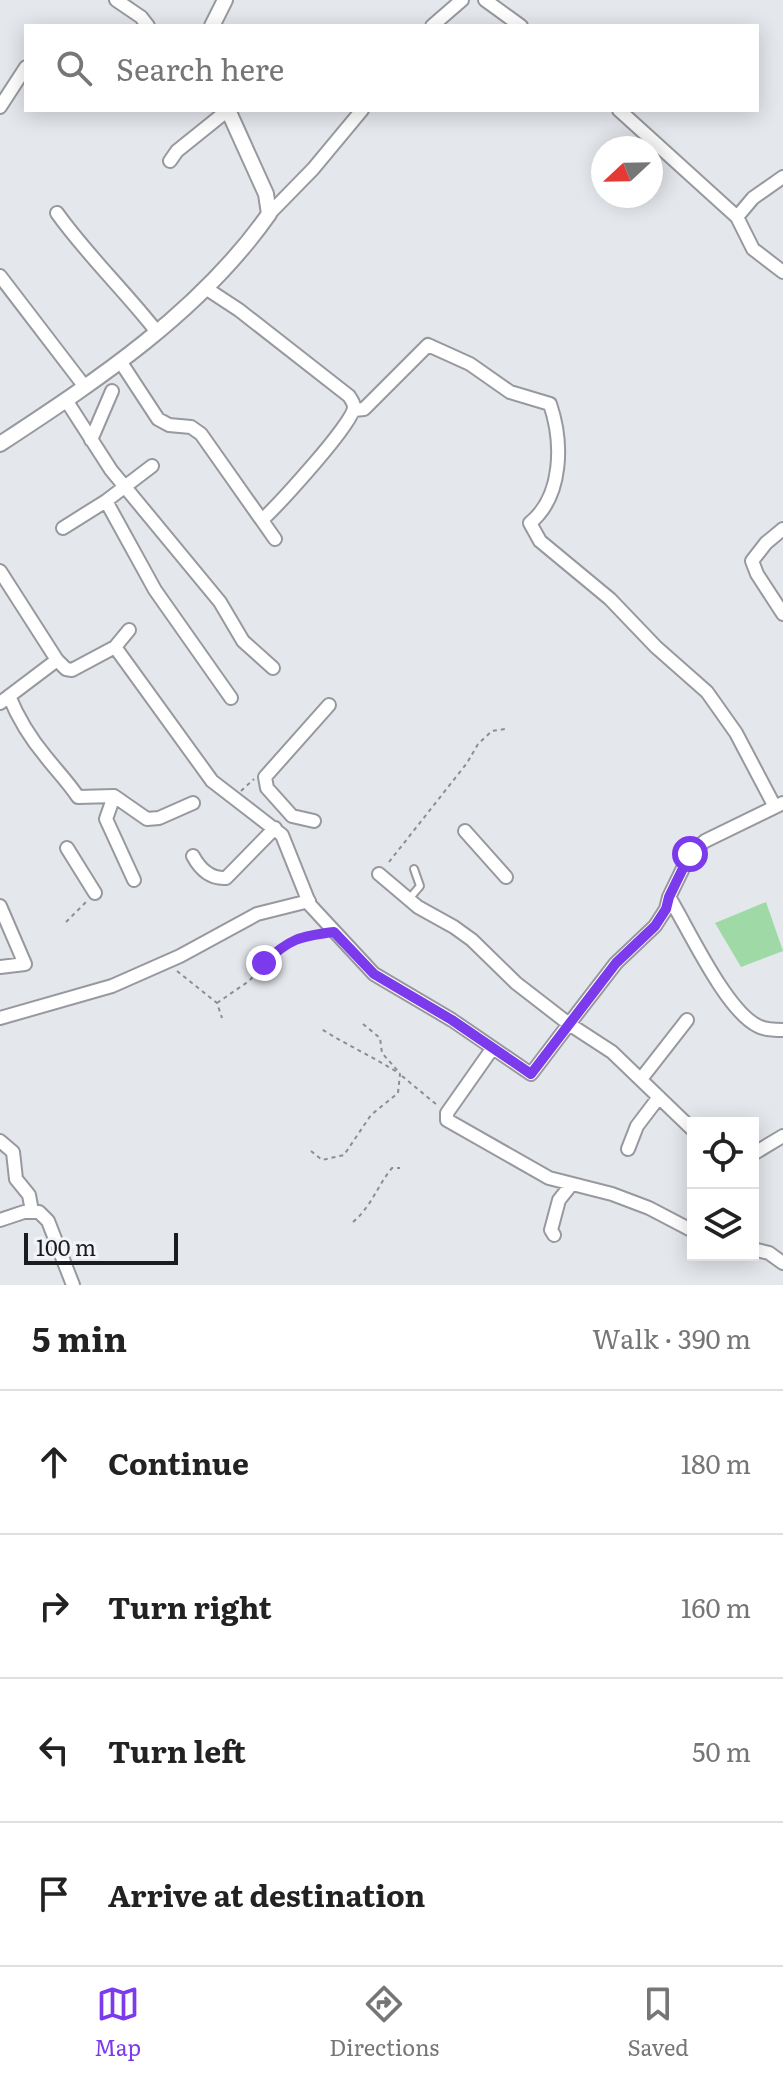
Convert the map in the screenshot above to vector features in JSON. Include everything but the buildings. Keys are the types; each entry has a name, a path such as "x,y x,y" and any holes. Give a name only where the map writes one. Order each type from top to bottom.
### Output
{"street":[{"path":"116,0 146,24"},
{"path":"213,24 225,0"},
{"path":"434,24 462,0"},
{"path":"485,0 518,24"},
{"path":"0,107 24,70"},
{"path":"170,161 177,151 226,112"},
{"path":"229,112 266,194 269,214"},
{"path":"0,444 120,361 207,289 360,112"},
{"path":"621,112 737,217 753,249 783,272"},
{"path":"737,217 753,198 783,177"},
{"path":"57,213 76,240 157,332"},
{"path":"0,276 85,387"},
{"path":"207,289 239,310 349,396 354,404 354,410 296,487 262,520"},
{"path":"115,647 212,781 275,828 288,846 309,901 374,974 452,1020 531,1074 616,963 649,934 666,909 669,897 695,849 705,841 779,805 736,733 707,692 656,647 610,599 540,541 530,523 541,514 557,482 556,422 550,404 510,392 470,364 428,345 364,409 354,410"},
{"path":"120,361 158,419 169,425 191,427 201,434 275,539"},
{"path":"91,440 112,391"},
{"path":"66,400 125,488 220,602 243,641 273,668"},
{"path":"63,528 125,488 152,466"},
{"path":"106,501 155,590 231,698"},
{"path":"783,529 766,543 752,561 783,614"},
{"path":"0,571 57,660 66,669 72,670 115,647 129,630"},
{"path":"57,660 4,700 78,797 114,796 147,819 159,818 193,803"},
{"path":"314,821 292,816 267,788 265,777 329,705"},
{"path":"114,796 106,819 134,880"},
{"path":"261,817 276,799"},
{"path":"193,856 201,870 226,878 275,828"},
{"path":"465,831 506,877"},
{"path":"67,848 95,893"},
{"path":"379,874 409,899 472,940 516,983 612,1052 687,1124"},
{"path":"669,897 698,953 740,1010 760,1027 783,1030"},
{"path":"0,1018 112,986 171,960 257,914 309,901"},
{"path":"0,906 25,964 0,967"},
{"path":"641,1079 687,1020"},
{"path":"492,1049 446,1118 499,1152 549,1178 627,1200 687,1228"},
{"path":"628,1149 637,1126 659,1097"},
{"path":"759,1150 783,1136"},
{"path":"0,1141 13,1152 16,1179 29,1195 32,1211"},
{"path":"554,1235 551,1230 559,1200 571,1185"},
{"path":"0,1220 39,1212 48,1221 73,1285"},
{"path":"759,1250 769,1253 783,1263"}],"lane":[{"path":"409,899 420,886 414,869"}],"path":[{"path":"389,862 467,763 478,744 492,731 505,729"},
{"path":"234,798 254,779 269,772"},
{"path":"66,922 95,893"},
{"path":"217,1003 249,981 284,944 310,935 334,932"},
{"path":"171,960 178,973 217,1003 222,1018"},
{"path":"311,1151 322,1160 344,1155 371,1115 398,1093 400,1074 382,1053 380,1038 363,1024"},
{"path":"320,1028 400,1074 437,1105"},
{"path":"353,1222 364,1213 377,1195 379,1184 392,1168 400,1168"}],"green space":[{"path":"766,902 783,951 741,967 715,923"}],"route":[{"path":"264,963 284,944 310,935 334,932 374,974 452,1020 531,1074 616,963 655,926 666,909 690,854"}]}
